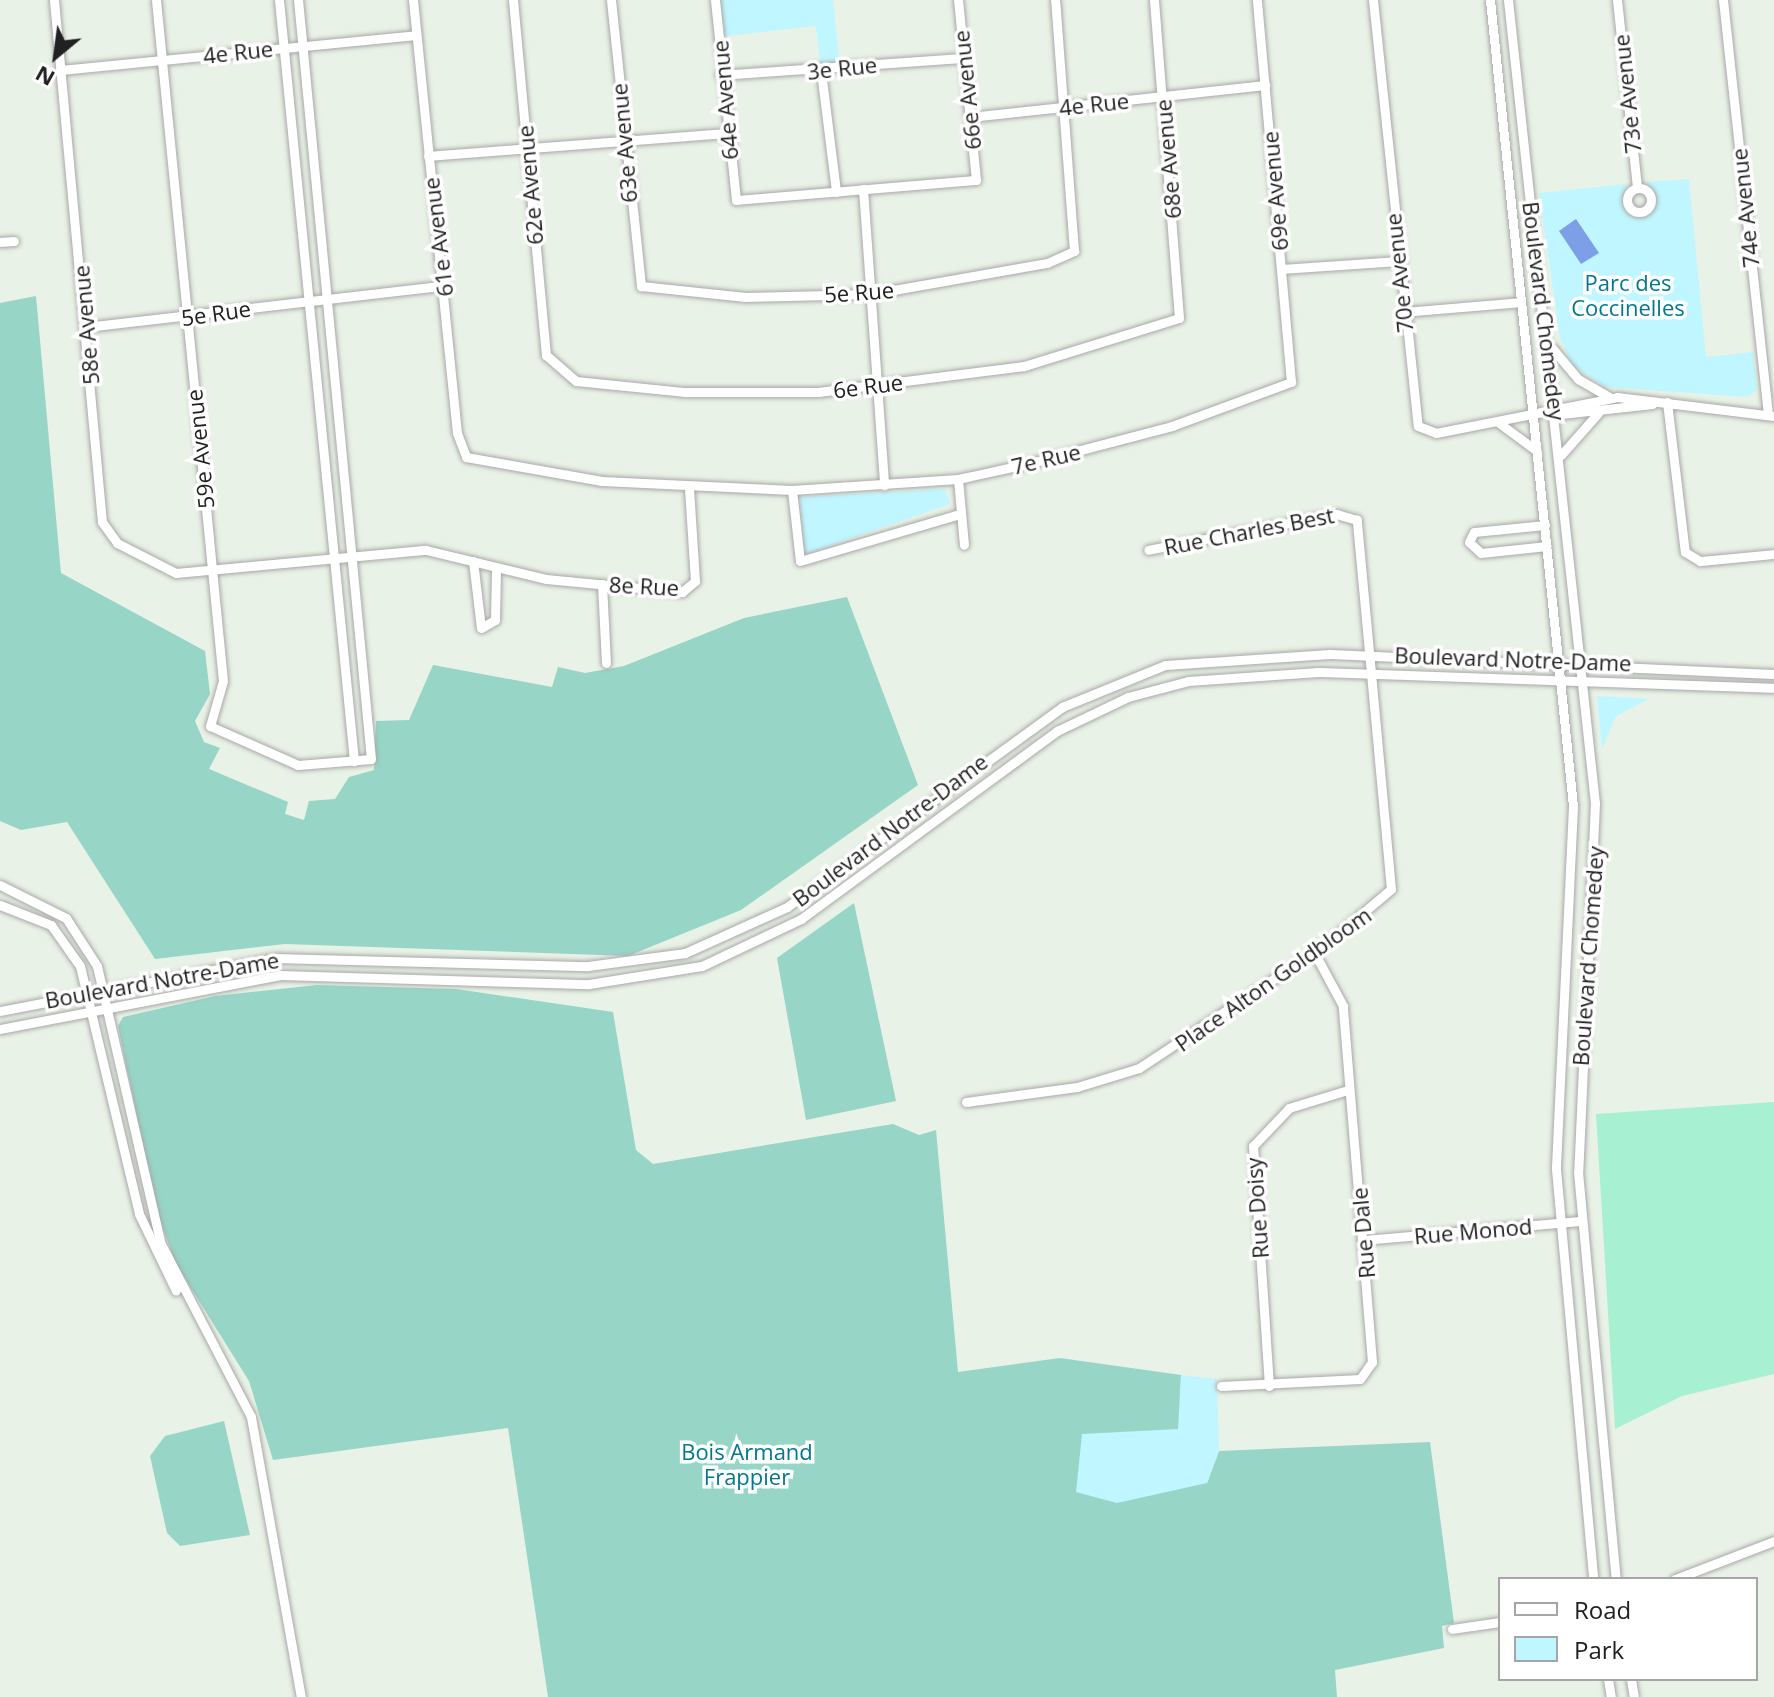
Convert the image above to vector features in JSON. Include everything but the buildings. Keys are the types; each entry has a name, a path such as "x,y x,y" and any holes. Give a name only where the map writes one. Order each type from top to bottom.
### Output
{"street":[{"name":"58e Avenue","path":"54,0 107,534 176,573 213,572"},
{"name":"59e Avenue","path":"156,0 223,681 210,726 290,764 371,759 363,667"},
{"path":"279,0 354,761"},
{"path":"298,0 363,667 345,669"},
{"name":"61e Avenue","path":"413,0 440,286 450,320 457,433 466,457 479,463"},
{"name":"62e Avenue","path":"513,0 526,149 553,368"},
{"name":"63e Avenue","path":"611,0 623,141 641,286"},
{"name":"64e Avenue","path":"715,0 725,133 736,200 836,192"},
{"name":"66e Avenue","path":"863,189 976,180 958,0"},
{"path":"1055,0 1065,107"},
{"name":"68e Avenue","path":"1154,0 1179,318"},
{"name":"69e Avenue","path":"1257,0 1291,382"},
{"name":"70e Avenue","path":"1373,0 1403,312 1418,426 1436,433 1557,411"},
{"name":"Boulevard Chomedey","path":"1490,0 1561,678 1574,852 1557,1102 1559,1223 1593,1577"},
{"name":"Boulevard Chomedey","path":"1508,0 1557,411 1584,680 1597,852 1579,1103 1581,1221 1616,1577"},
{"name":"73e Avenue","path":"1617,0 1637,188"},
{"name":"74e Avenue","path":"1723,0 1771,416"},
{"name":"4e Rue","path":"60,70 416,35"},
{"name":"3e Rue","path":"720,75 821,71 964,58"},
{"path":"821,71 836,192 863,189 884,485"},
{"name":"4e Rue","path":"970,117 1265,85"},
{"name":"5e Rue","path":"641,286 654,293 745,297 871,294 1047,263 1074,251 1065,107"},
{"path":"428,156 725,133"},
{"path":"296,180 316,178"},
{"path":"0,242 14,241"},
{"path":"1282,269 1398,261"},
{"name":"5e Rue","path":"86,327 187,318 308,300 440,286"},
{"path":"1403,312 1521,302"},
{"name":"6e Rue","path":"553,368 576,381 685,392 877,385 1024,366 1179,318"},
{"path":"1550,345 1578,379 1609,397"},
{"name":"7e Rue","path":"479,463 689,487 792,490 958,479 1172,426 1291,382"},
{"path":"1557,411 1609,397 1771,416"},
{"path":"1557,411 1602,411 1667,402"},
{"path":"1667,402 1685,552 1700,561 1774,554"},
{"path":"1561,455 1577,429 1602,411"},
{"path":"1499,423 1537,451"},
{"path":"320,426 341,424"},
{"path":"958,479 964,545"},
{"name":"8e Rue","path":"213,572 332,556 426,550 496,567 602,584 689,589 695,581 689,487"},
{"path":"792,490 800,561 960,514"},
{"name":"Rue Charles Best","path":"1148,550 1349,514 1359,526 1373,654"},
{"path":"1545,525 1479,531 1469,542 1481,553 1547,546"},
{"path":"473,561 481,628 495,620 496,567"},
{"path":"602,584 606,663"},
{"name":"Boulevard Notre-Dame","path":"0,1011 104,989 289,957 588,966 685,953 787,907 1009,741 1117,679 1222,657 1373,654 1559,659 1774,674"},
{"name":"Place Alton Goldbloom","path":"966,1102 1077,1087 1139,1068 1314,952 1391,889 1373,654"},
{"name":"Boulevard Notre-Dame","path":"0,1029 300,973 589,984 702,966 801,919 1022,753 1118,701 1219,676 1375,674 1561,678 1774,688"},
{"path":"0,885 72,923 104,989 156,1230 198,1319 251,1417 301,1697"},
{"path":"0,905 59,933 88,993 142,1225 164,1272 198,1319"},
{"name":"Rue Dale","path":"1221,1386 1269,1386 1360,1379 1369,1371 1364,1240 1341,999 1314,952"},
{"name":"Rue Doisy","path":"1269,1386 1253,1146 1289,1108 1348,1090"},
{"name":"Rue Monod","path":"1364,1240 1581,1221"},
{"path":"1680,1577 1774,1541"},
{"path":"1452,1629 1498,1622"}],"green space":[{"path":"715,0 833,0 840,66 821,71 816,26 719,37"},
{"name":"Parc des Coccinelles","path":"1689,179 1706,357 1753,352 1757,390 1747,397 1605,387 1572,365 1560,338 1539,193 1626,184 1622,206 1640,218 1658,203 1646,182"},
{"path":"36,296 61,573 205,651 210,694 195,721 204,742 220,748 209,769 288,802 285,814 304,820 309,801 335,799 349,777 374,770 376,721 409,720 433,665 552,687 558,667 585,673 624,666 744,618 847,597 918,785 741,910 628,956 285,944 155,959 67,822 21,830 0,821 0,303"},
{"path":"945,489 950,504 804,555 800,497"},
{"path":"1597,696 1649,699 1616,716 1602,749"},
{"path":"854,903 896,1101 806,1120 777,958"},
{"name":"Bois Armand Frappier","path":"317,985 456,989 613,1012 636,1150 653,1164 893,1124 919,1135 936,1130 958,1372 1060,1358 1181,1375 1179,1429 1207,1483 1219,1451 1430,1442 1454,1623 1442,1626 1444,1648 1335,1670 1337,1697 548,1697 508,1428 273,1460 249,1381 176,1264 157,1212 118,1026 123,1017 215,996"},
{"path":"1774,1102 1774,1374 1682,1396 1615,1429 1596,1114"},
{"path":"1181,1375 1217,1379 1219,1451 1207,1483 1117,1503 1076,1492 1082,1434 1178,1429"},
{"path":"224,1421 250,1535 180,1546 167,1533 150,1456 165,1436"}],"shaded area":[{"path":"1576,219 1599,253 1581,264 1559,231"}]}
